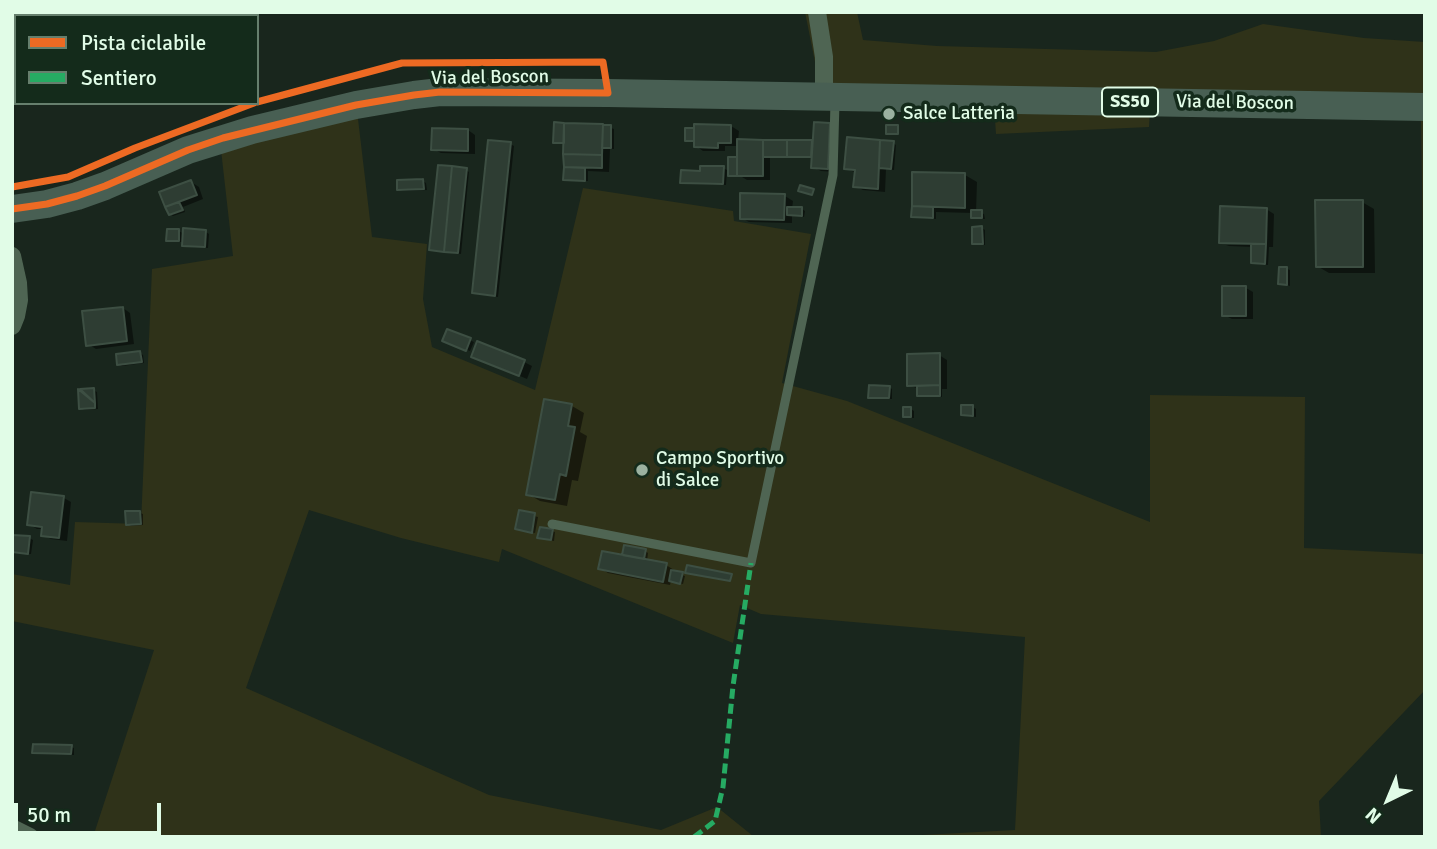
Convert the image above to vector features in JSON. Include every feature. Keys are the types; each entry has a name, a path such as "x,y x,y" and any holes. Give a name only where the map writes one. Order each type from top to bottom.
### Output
{"main road":[{"name":"Via del Boscon","path":"12,209 47,204 106,186 188,150 223,138 356,105 414,95 478,92 1425,107"}],"street":[{"path":"817,12 830,97"},
{"path":"12,256 19,300 12,326"},
{"path":"12,828 30,837"}],"lane":[{"path":"552,524 751,563 833,175 830,97"}],"green space":[{"path":"805,12 857,12 863,40 937,46 1156,52 1214,41 1263,24 1364,38 1425,42 1425,375 1421,120 1150,109 1149,127 996,134 994,105 821,92"},
{"path":"356,102 372,237 427,244 423,299 432,347 535,390 583,188 733,211 734,221 811,234 782,383 847,401 1150,522 1150,395 1305,397 1304,548 1425,554 1425,690 1319,801 1321,837 885,837 1015,830 1025,637 761,614 740,605 733,643 502,549 499,562 401,538 309,510 246,688 489,795 661,830 717,807 753,836 768,837 93,837 154,650 12,621 12,574 70,585 75,522 141,524 152,269 233,256 220,141"}],"building":[{"path":"554,122 564,123 564,143 553,143"},
{"path":"814,122 830,123 828,169 811,168"},
{"path":"564,123 603,124 602,155 563,154"},
{"path":"694,124 731,125 731,143 718,143 718,148 694,147"},
{"path":"603,125 611,125 611,148 602,148"},
{"path":"886,125 898,125 898,134 886,134"},
{"path":"432,128 468,129 468,151 431,150"},
{"path":"685,128 694,128 694,141 685,141"},
{"path":"847,137 880,140 878,189 853,187 855,170 844,169"},
{"path":"737,139 763,140 763,176 737,176"},
{"path":"488,140 511,142 495,296 472,293"},
{"path":"763,140 787,140 787,157 763,157"},
{"path":"787,140 812,140 811,157 787,157"},
{"path":"880,140 894,141 891,169 879,168"},
{"path":"563,154 602,155 602,168 564,167"},
{"path":"728,157 737,157 737,176 728,176"},
{"path":"438,165 452,166 444,252 429,250"},
{"path":"452,166 467,168 458,253 444,252"},
{"path":"700,166 724,166 723,184 680,183 681,170 700,171"},
{"path":"564,167 585,168 585,181 563,180"},
{"path":"912,172 965,173 965,208 912,206"},
{"path":"423,179 424,189 397,190 397,180"},
{"path":"191,180 197,195 165,207 159,192"},
{"path":"800,185 814,189 812,195 798,191"},
{"path":"740,193 785,194 784,220 740,219"},
{"path":"1315,200 1363,200 1363,267 1316,267"},
{"path":"179,202 183,210 169,215 165,207"},
{"path":"912,206 933,207 933,218 911,217"},
{"path":"1220,206 1267,208 1266,244 1219,243"},
{"path":"787,207 802,207 802,216 787,215"},
{"path":"971,210 982,210 982,218 971,218"},
{"path":"982,226 983,244 972,244 972,227"},
{"path":"183,228 206,230 205,247 182,246"},
{"path":"167,229 179,229 179,241 166,241"},
{"path":"1251,244 1266,244 1265,264 1251,263"},
{"path":"1279,267 1287,267 1287,285 1278,284"},
{"path":"1222,286 1246,286 1246,316 1222,316"},
{"path":"123,307 127,341 86,346 82,311"},
{"path":"447,329 471,338 466,351 442,341"},
{"path":"477,341 525,360 519,376 471,357"},
{"path":"140,351 142,362 117,365 116,354"},
{"path":"940,353 940,385 907,386 907,354"},
{"path":"869,385 890,386 889,398 868,398"},
{"path":"940,385 940,396 917,396 917,386"},
{"path":"94,388 95,403 80,389"},
{"path":"78,389 95,403 95,408 79,409"},
{"path":"544,399 572,404 568,426 575,427 566,476 560,474 555,500 526,495"},
{"path":"961,405 973,405 973,416 961,415"},
{"path":"903,407 911,407 911,417 903,417"},
{"path":"31,492 64,496 59,538 41,536 42,527 27,525"},
{"path":"519,510 535,513 532,533 515,529"},
{"path":"125,511 140,511 141,524 126,525"},
{"path":"540,527 553,529 551,540 537,538"},
{"path":"12,535 30,536 28,554 12,552"},
{"path":"624,545 646,549 644,559 622,555"},
{"path":"602,551 667,563 663,582 598,569"},
{"path":"687,565 732,574 730,581 685,573"},
{"path":"671,570 683,572 680,584 669,581"},
{"path":"33,744 72,745 71,754 32,753"}],"marked path":[{"path":"694,837 715,821 723,787 733,686 751,563"}],"cycle path":[{"path":"12,209 77,196 223,138 356,105 440,92 608,93 603,62 402,63 259,101"},
{"path":"12,187 68,177 135,148 249,105"}],"place":[{"name":"Salce Latteria","path":"889,114"},
{"name":"Campo Sportivo di Salce","path":"642,470"}]}
